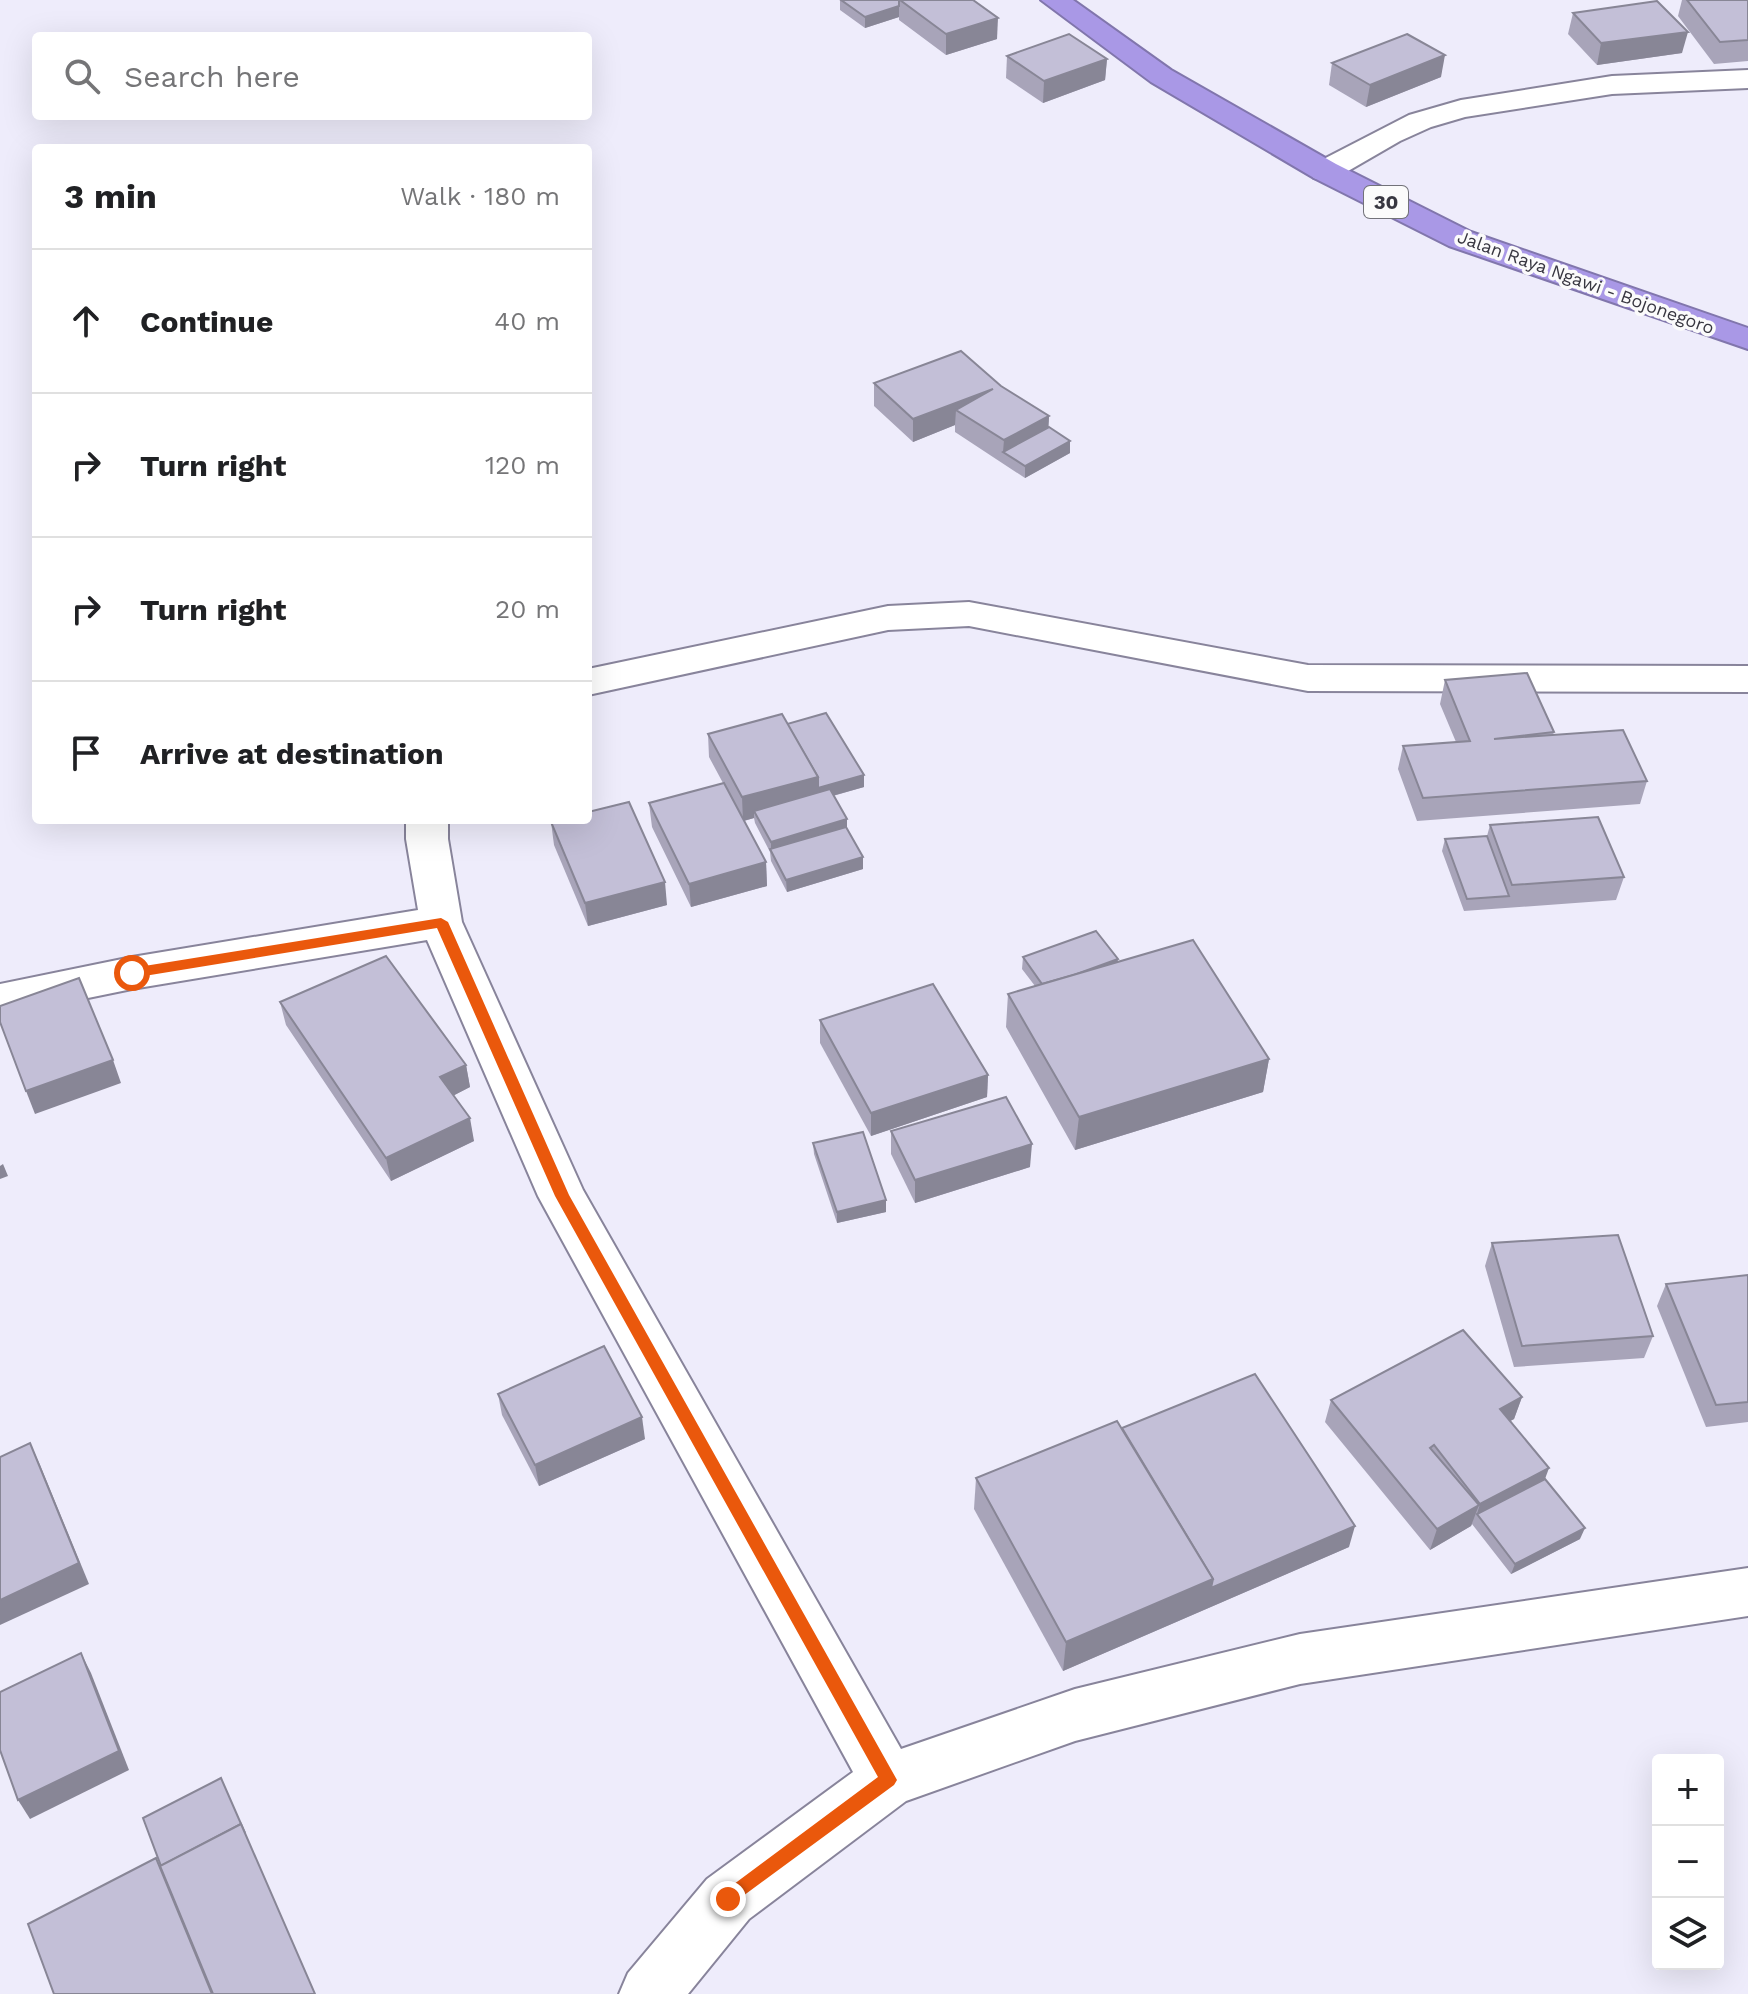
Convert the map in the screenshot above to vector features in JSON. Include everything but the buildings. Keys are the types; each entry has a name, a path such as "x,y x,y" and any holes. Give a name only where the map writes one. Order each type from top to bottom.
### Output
{"highway":[{"name":"Jalan Raya Ngawi - Bojonegoro","path":"1055,0 1161,76 1325,171 1460,239 1748,339"}],"street":[{"path":"1325,171 1420,121 1461,109 1612,85 1748,79"},
{"path":"592,681 888,618 969,614 1308,678 1748,679"},
{"path":"427,824 441,922 562,1196 888,1780"},
{"path":"0,1000 132,973 441,922"},
{"path":"649,1994 728,1899 888,1780 1075,1715 1300,1659 1748,1592"}],"route":[{"path":"132,973 441,922 562,1196 888,1780 728,1899"}]}
